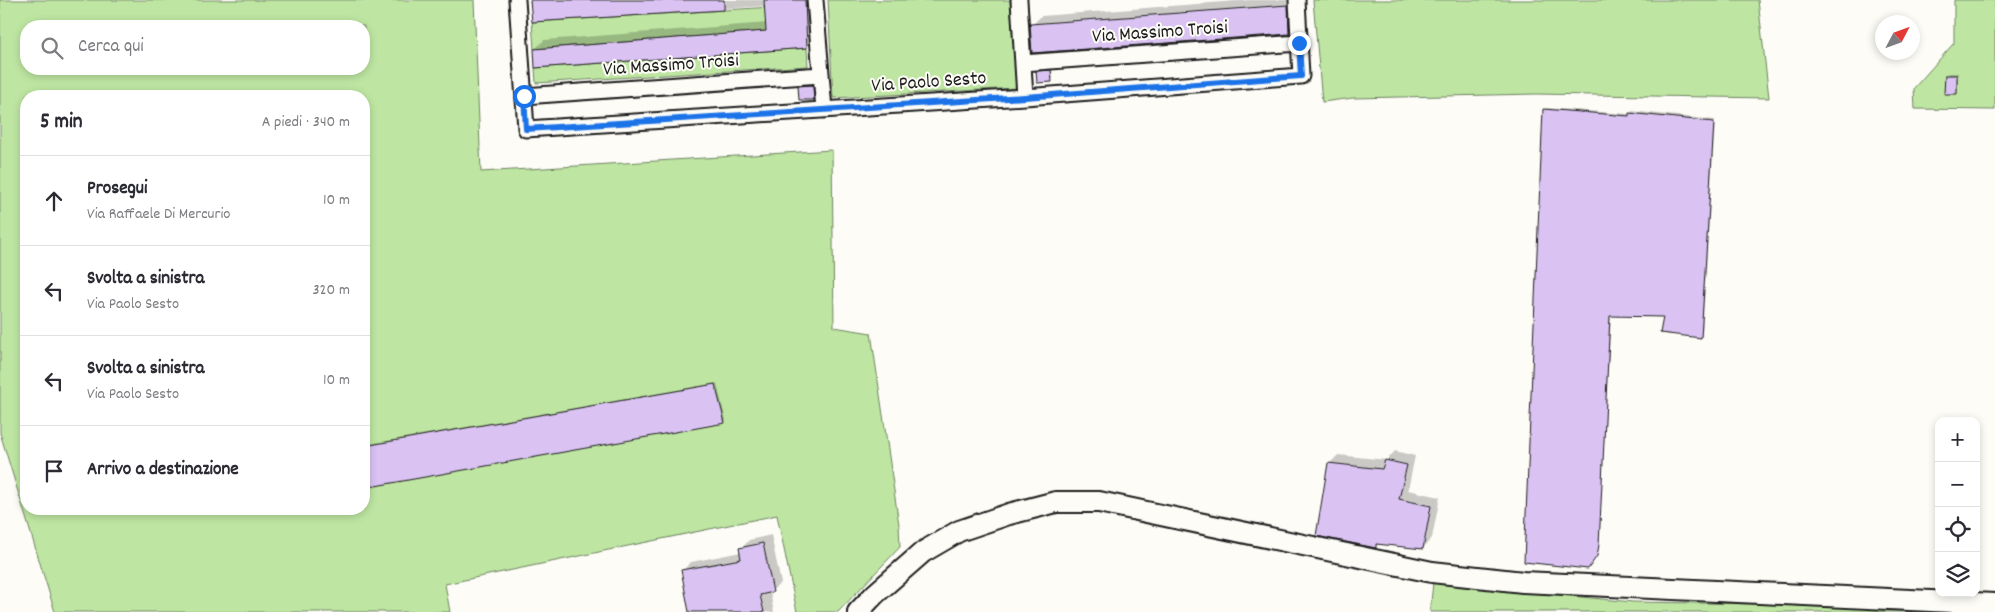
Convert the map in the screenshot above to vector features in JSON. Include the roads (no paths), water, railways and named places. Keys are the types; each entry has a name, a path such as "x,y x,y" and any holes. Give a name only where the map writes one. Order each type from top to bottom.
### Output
{"street":[{"path":"517,0 524,96"},
{"path":"815,0 824,110"},
{"path":"1019,0 1025,97"},
{"path":"1297,0 1299,43"},
{"name":"Via Massimo Troisi","path":"1023,63 1299,43"},
{"name":"Via Paolo Sesto","path":"524,96 526,129 1025,97 1301,76 1299,43"},
{"name":"Via Massimo Troisi","path":"524,96 821,76"},
{"path":"858,612 875,594 923,552 959,531 1009,514 1056,502 1099,502 1432,572 1523,582 1995,604"}]}
